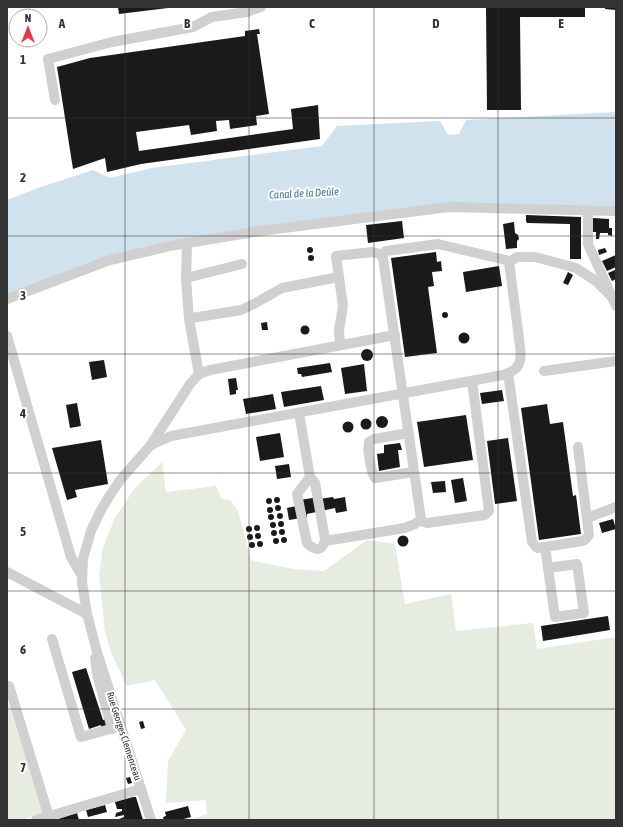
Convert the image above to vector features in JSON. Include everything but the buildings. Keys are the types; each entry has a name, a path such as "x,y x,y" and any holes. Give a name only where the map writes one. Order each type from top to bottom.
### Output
{"street":[{"path":"55,100 48,59 112,42 193,27 212,17 247,12 261,7"},
{"path":"7,299 107,261 187,243 260,231 449,207 616,211"},
{"path":"588,210 588,244 614,302"},
{"path":"187,243 186,278 189,320 199,374"},
{"path":"381,255 386,251 438,244 495,257 509,262"},
{"path":"340,344 339,330 343,306 336,256 377,252 383,258 421,520"},
{"path":"509,262 517,257 535,256 576,268 596,281 614,302"},
{"path":"150,446 171,436 472,381 513,371 520,363 521,355 509,262"},
{"path":"186,278 242,264"},
{"path":"192,318 241,310 282,288 339,277"},
{"path":"52,639 81,737 117,727 97,674 94,638 87,614 82,576 85,551 91,531 101,510 121,479 150,446 178,402 199,374 210,370 340,344 395,335"},
{"path":"7,336 71,557 82,576"},
{"path":"544,371 616,361"},
{"path":"508,373 532,542 536,547 545,547 585,540 589,535 578,446"},
{"path":"421,520 427,523 485,515 489,511 472,381"},
{"path":"299,413 310,477 315,483 325,541 321,548 316,549 312,548 308,543 298,494 310,477"},
{"path":"409,433 374,439 369,442 368,448 372,474 375,478 414,472"},
{"path":"587,518 616,507"},
{"path":"325,541 405,528 421,520"},
{"path":"545,547 548,568 555,617 584,613 577,564 548,568"},
{"path":"7,572 87,614"},
{"name":"Rue Georges Clemenceau","path":"94,638 117,727 141,789 151,820"},
{"path":"9,686 49,818"},
{"path":"36,820 49,818 141,789"}],"shaded area":[{"path":"162,462 166,492 216,486 221,498 230,500 238,511 251,560 293,569 324,571 367,540 395,544 405,604 451,594 456,631 533,623 537,649 616,637 616,820 189,820 207,814 206,800 166,803 168,761 186,730 155,680 127,686 112,655 105,632 99,575 103,547 115,518 134,489"},
{"path":"7,700 44,813 20,820 7,820"}],"water":[{"name":"Canal de la Deûle","path":"616,112 616,206 448,203 169,242 7,295 7,200 93,170 110,178 152,168 322,146 337,126 440,121 448,135 459,134 466,120"}]}
